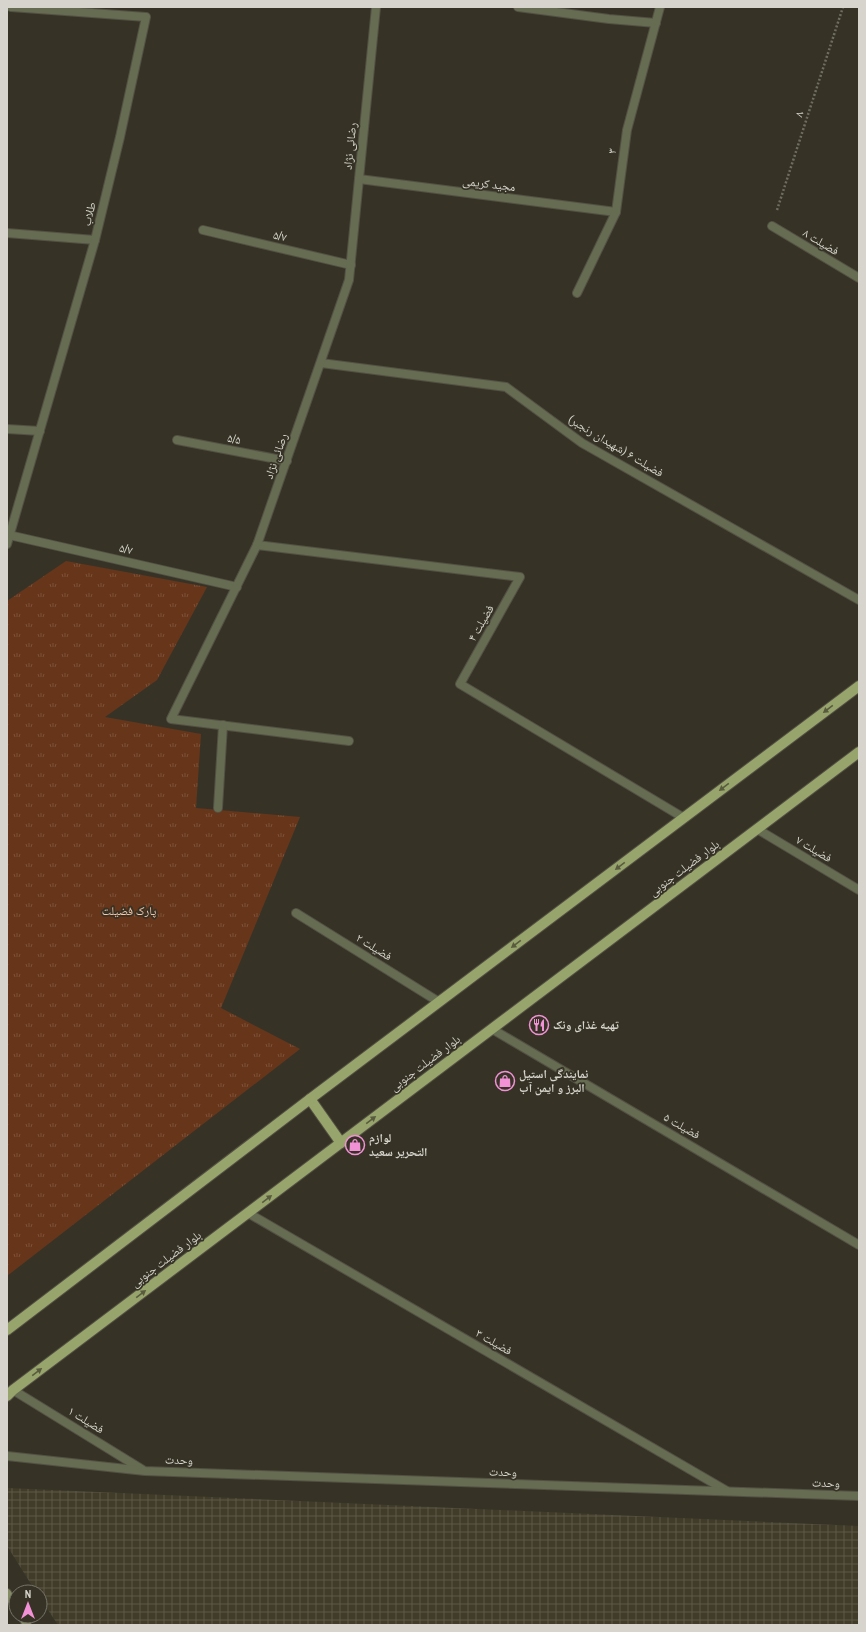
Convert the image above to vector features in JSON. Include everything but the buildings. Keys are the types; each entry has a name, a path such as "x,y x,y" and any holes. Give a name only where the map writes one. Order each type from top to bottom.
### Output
{"main road":[{"path":"7,1330 310,1099 859,686"},
{"name":"بلوار فضیلت جنوبی","path":"9,1393 859,752"},
{"path":"310,1099 341,1143"}],"street":[{"name":"طلاب","path":"8,539 95,240 120,137 146,18 11,7"},
{"name":"رضائی نژاد","path":"349,741 171,719 257,545 349,280 376,7"},
{"path":"518,7 609,19 656,23"},
{"name":"۳","path":"577,293 616,212 627,130 660,7"},
{"name":"مجید کریمی","path":"359,179 616,212"},
{"name":"فضیلت ۸","path":"772,226 859,278"},
{"name":"۵/۷","path":"203,230 350,265"},
{"path":"7,233 95,240"},
{"name":"فضیلت ۶ (شهیدان رنجبر)","path":"321,363 506,386 582,442 859,600"},
{"path":"7,429 40,431"},
{"name":"۵/۵","path":"177,440 287,460"},
{"name":"۵/۷","path":"8,539 237,587"},
{"name":"فضیلت ۴","path":"257,545 520,577 460,684 684,818"},
{"path":"218,808 223,726"},
{"name":"فضیلت ۷","path":"757,829 859,890"},
{"name":"فضیلت ۲","path":"296,913 439,1002"},
{"name":"فضیلت ۵","path":"492,1029 859,1245"},
{"name":"فضیلت ۳","path":"248,1213 728,1492"},
{"name":"فضیلت ۱","path":"9,1393 145,1471"},
{"name":"وحدت","path":"7,1456 145,1471 859,1496"}],"path":[{"name":"۸","path":"772,226 843,7"}],"shaded area":[{"path":"7,1488 859,1526 859,1625 58,1625 48,1610 48,1584 31,1584 7,1546"}],"green space":[{"name":"پارک فضیلت","path":"66,561 207,587 157,680 105,717 201,734 196,808 300,817 221,1008 300,1049 7,1276 7,601"}],"place":[{"name":"تهیه غذای ونک","path":"539,1025"},
{"name":"نمایندگی استيل البرز و ایمن آب","path":"505,1081"},
{"name":"لوازم التحریر سعید","path":"355,1145"}]}
